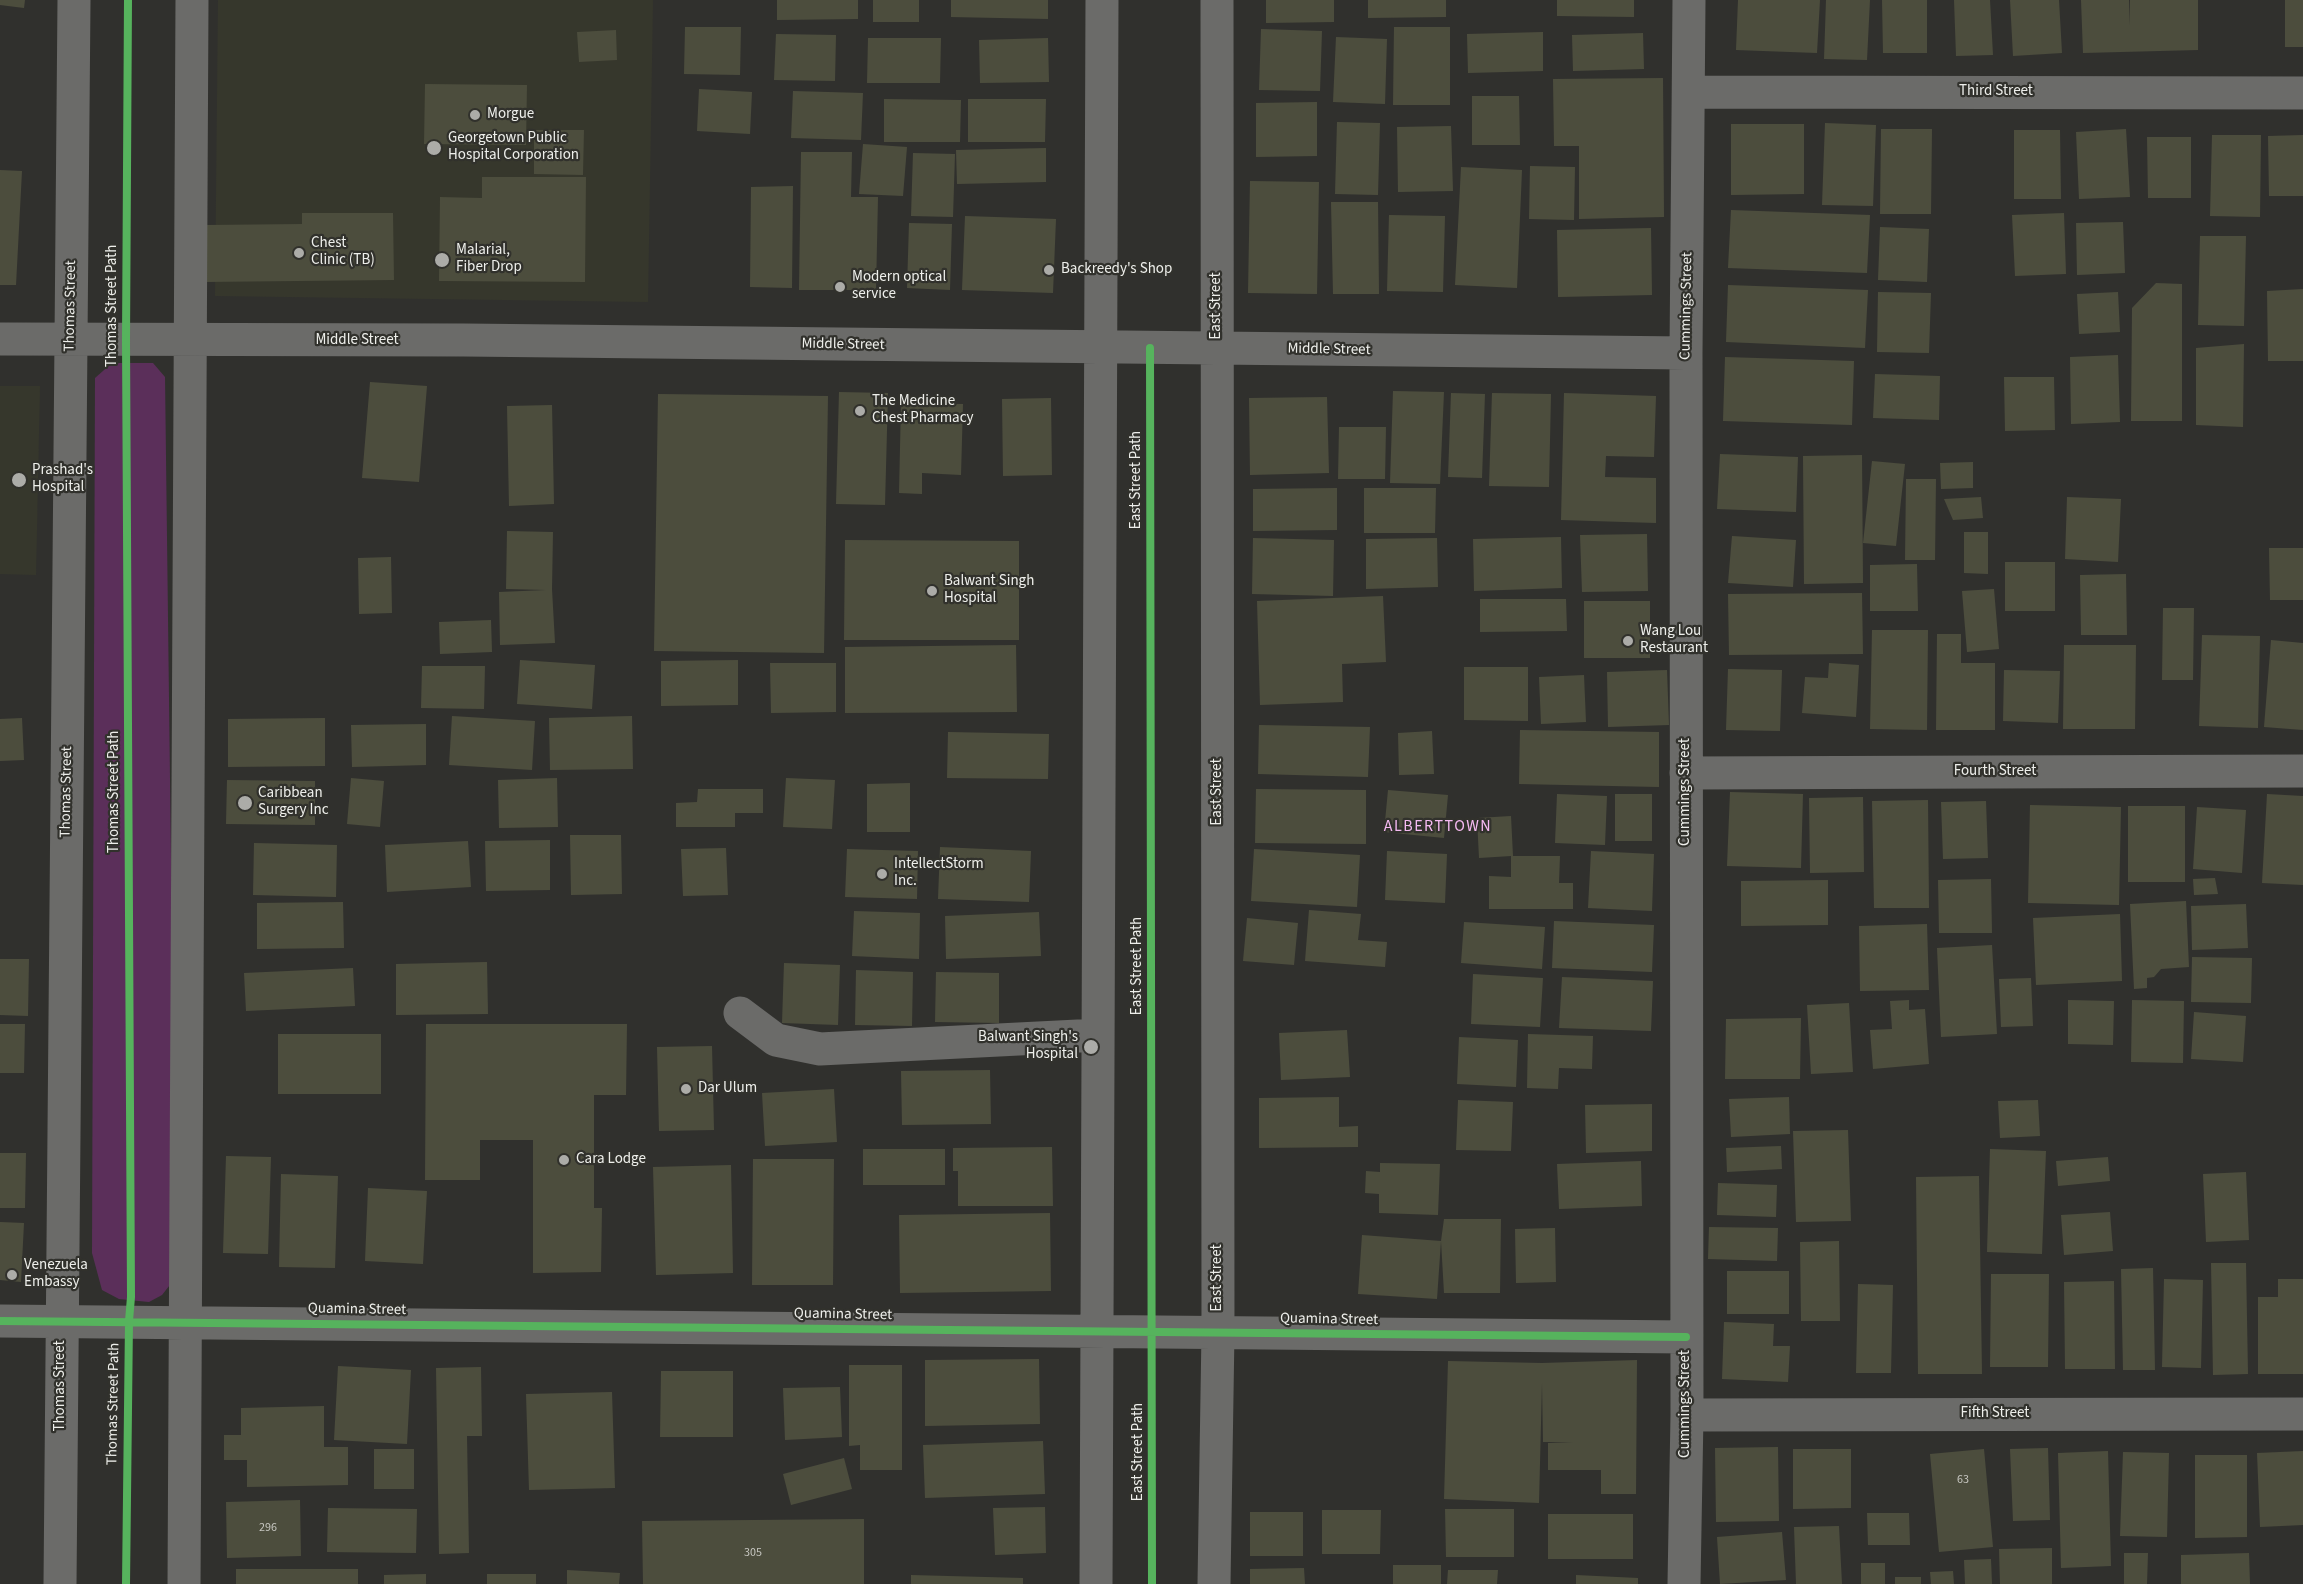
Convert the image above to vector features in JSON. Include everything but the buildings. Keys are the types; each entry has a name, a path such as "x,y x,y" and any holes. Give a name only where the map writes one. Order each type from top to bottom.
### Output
{"street":[{"name":"Thomas Street","path":"60,1584 74,0"},
{"path":"184,1584 192,0"},
{"path":"1096,1584 1102,0"},
{"name":"East Street","path":"1214,1584 1218,1332 1217,0"},
{"name":"Cummings Street","path":"1684,1584 1686,353 1689,0"},
{"name":"Third Street","path":"1689,92 2303,93"},
{"name":"Middle Street","path":"0,339 464,340 1686,353"},
{"name":"Fourth Street","path":"1686,773 2303,771"},
{"path":"740,1013 776,1040 820,1049 1098,1035"},
{"name":"Quamina Street","path":"0,1321 1686,1337"},
{"name":"Fifth Street","path":"1686,1415 2303,1414"}],"shaded area":[{"name":"Georgetown Public Hospital Corporation","path":"218,0 653,0 648,302 215,296"},
{"path":"112,363 153,363 165,377 176,1262 173,1281 162,1295 149,1302 119,1299 102,1290 92,1253 95,378"},
{"name":"Prashad's Hospital","path":"0,386 40,386 36,575 0,574"}],"cycle path":[{"name":"Thomas Street Path","path":"126,1584 131,1297 126,340 128,0"},
{"name":"East Street Path","path":"1150,348 1152,1584"},
{"path":"0,1321 1686,1337"}],"place":[{"name":"Morgue","path":"475,115"},
{"name":"Georgetown Public Hospital Corporation","path":"434,148"},
{"name":"Chest Clinic (TB)","path":"299,253"},
{"name":"Malarial, Fiber Drop","path":"442,260"},
{"name":"Backreedy's Shop","path":"1049,270"},
{"name":"Modern optical service","path":"840,287"},
{"name":"The Medicine Chest Pharmacy","path":"860,411"},
{"name":"Prashad's Hospital","path":"19,480"},
{"name":"Balwant Singh Hospital","path":"932,591"},
{"name":"Wang Lou Restaurant","path":"1628,641"},
{"name":"Caribbean Surgery Inc","path":"245,803"},
{"name":"IntellectStorm Inc.","path":"882,874"},
{"name":"Balwant Singh's Hospital","path":"1091,1047"},
{"name":"Dar Ulum","path":"686,1089"},
{"name":"Cara Lodge","path":"564,1160"},
{"name":"Venezuela Embassy","path":"12,1275"}],"district":[{"name":"ALBERTTOWN","path":"1438,827"}]}
